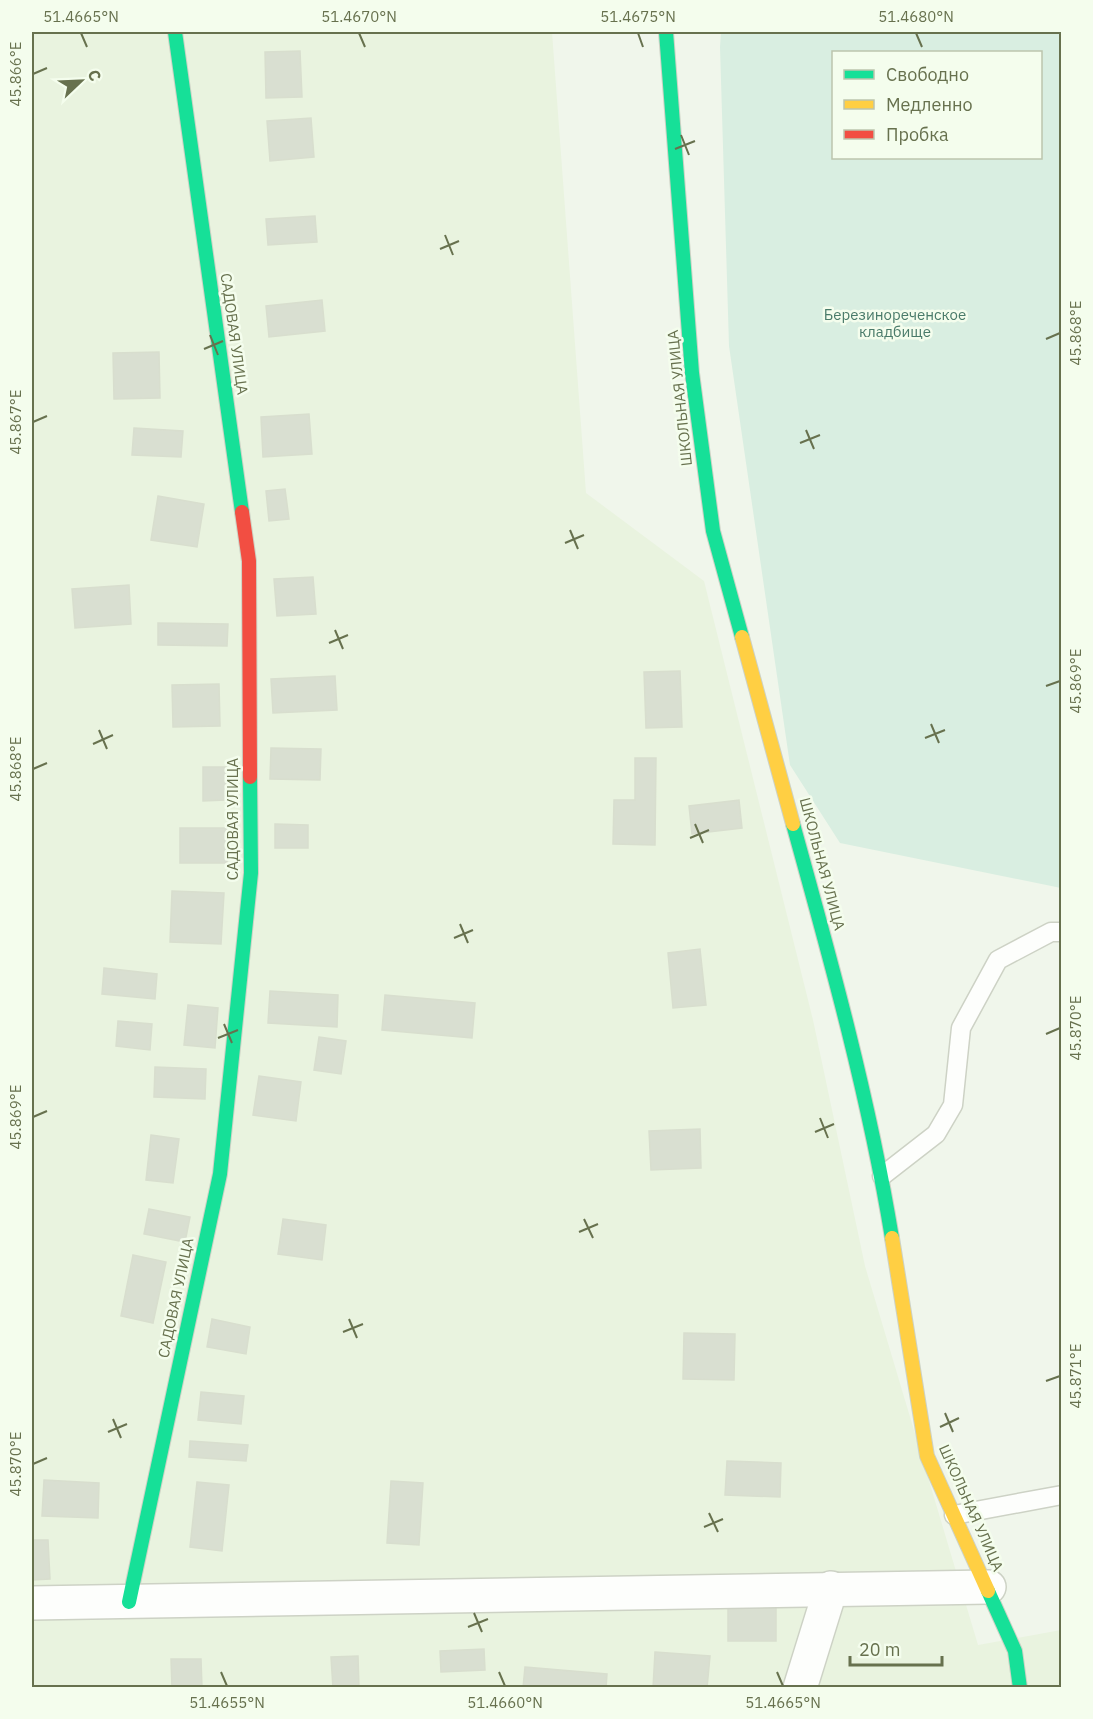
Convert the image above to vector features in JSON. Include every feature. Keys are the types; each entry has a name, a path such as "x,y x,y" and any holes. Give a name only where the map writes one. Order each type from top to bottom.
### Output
{"street":[{"name":"САДОВАЯ УЛИЦА","path":"129,1602 220,1174 250,873 249,561 176,32"},
{"name":"ШКОЛЬНАЯ УЛИЦА","path":"666,32 692,373 713,531 837,983 882,1176 927,1456 1015,1651 1020,1688"},
{"path":"32,1604 988,1587"},
{"path":"800,1688 831,1588"}],"lane":[{"path":"882,1176 936,1134 953,1105 961,1028 998,960 1051,932 1062,932"},
{"path":"954,1515 1062,1495"}],"shaded area":[{"path":"32,32 552,32 586,493 704,581 813,1020 865,1266 978,1645 1061,1630 1061,1687 32,1688"}],"green space":[{"name":"Березинореченское кладбище","path":"721,32 1061,32 1061,888 840,843 790,765 729,346"}],"building":[{"path":"300,51 302,97 266,98 265,52"},
{"path":"311,118 314,157 270,161 267,121"},
{"path":"315,216 317,242 268,245 266,219"},
{"path":"322,300 325,331 269,337 266,306"},
{"path":"159,352 160,398 114,399 113,353"},
{"path":"309,414 312,454 263,457 261,417"},
{"path":"134,428 183,431 181,457 132,455"},
{"path":"285,489 289,519 269,521 266,491"},
{"path":"158,496 204,504 197,547 151,540"},
{"path":"313,577 316,614 277,616 274,579"},
{"path":"129,585 131,624 75,628 72,589"},
{"path":"158,623 228,624 227,646 158,645"},
{"path":"680,671 682,727 646,728 644,672"},
{"path":"335,676 337,710 273,713 271,679"},
{"path":"219,684 220,726 173,727 172,685"},
{"path":"271,748 321,749 320,780 270,779"},
{"path":"635,758 656,758 655,845 613,844 614,800 635,800"},
{"path":"203,767 226,767 226,800 203,801"},
{"path":"739,800 742,828 692,834 689,806"},
{"path":"275,824 308,825 308,848 275,848"},
{"path":"180,828 227,828 227,863 180,863"},
{"path":"172,891 224,893 221,944 170,942"},
{"path":"700,949 706,1005 673,1008 668,953"},
{"path":"104,968 157,974 155,999 102,994"},
{"path":"270,991 338,995 337,1027 268,1023"},
{"path":"385,995 475,1003 472,1038 382,1030"},
{"path":"188,1005 218,1008 215,1048 184,1045"},
{"path":"118,1021 152,1024 150,1050 116,1046"},
{"path":"319,1037 346,1041 341,1074 314,1070"},
{"path":"155,1067 206,1069 205,1099 154,1097"},
{"path":"259,1076 301,1082 296,1121 253,1115"},
{"path":"700,1129 701,1168 651,1170 649,1131"},
{"path":"151,1135 179,1139 173,1183 146,1180"},
{"path":"149,1209 190,1217 185,1242 144,1234"},
{"path":"283,1219 326,1225 322,1260 278,1254"},
{"path":"133,1255 166,1262 153,1323 121,1316"},
{"path":"212,1319 250,1327 246,1354 207,1347"},
{"path":"684,1333 735,1334 734,1380 683,1379"},
{"path":"201,1392 244,1396 241,1424 198,1420"},
{"path":"190,1441 248,1445 246,1461 189,1457"},
{"path":"727,1461 781,1463 780,1497 725,1495"},
{"path":"44,1480 99,1483 98,1518 42,1516"},
{"path":"391,1481 423,1483 419,1545 387,1543"},
{"path":"197,1482 229,1485 222,1551 190,1547"},
{"path":"32,1540 48,1540 50,1579 32,1580"},
{"path":"728,1603 776,1603 776,1641 728,1641"},
{"path":"484,1649 485,1670 441,1672 440,1651"},
{"path":"655,1652 710,1656 707,1688 653,1688"},
{"path":"358,1656 359,1688 333,1688 331,1657"},
{"path":"171,1659 201,1659 202,1688 172,1688"},
{"path":"525,1667 607,1674 606,1688 523,1688"}],"traffic: fast":[{"path":"175,32 242,512"},
{"path":"666,32 692,373 713,531 742,637"},
{"path":"129,1602 220,1174 251,873 250,777"},
{"path":"793,824 861,1082 892,1238"},
{"path":"988,1591 1015,1651 1020,1688"}],"traffic: slow":[{"path":"742,637 793,824"},
{"path":"892,1238 927,1456 988,1591"}],"traffic: jam":[{"path":"242,512 249,561 250,777"}]}
